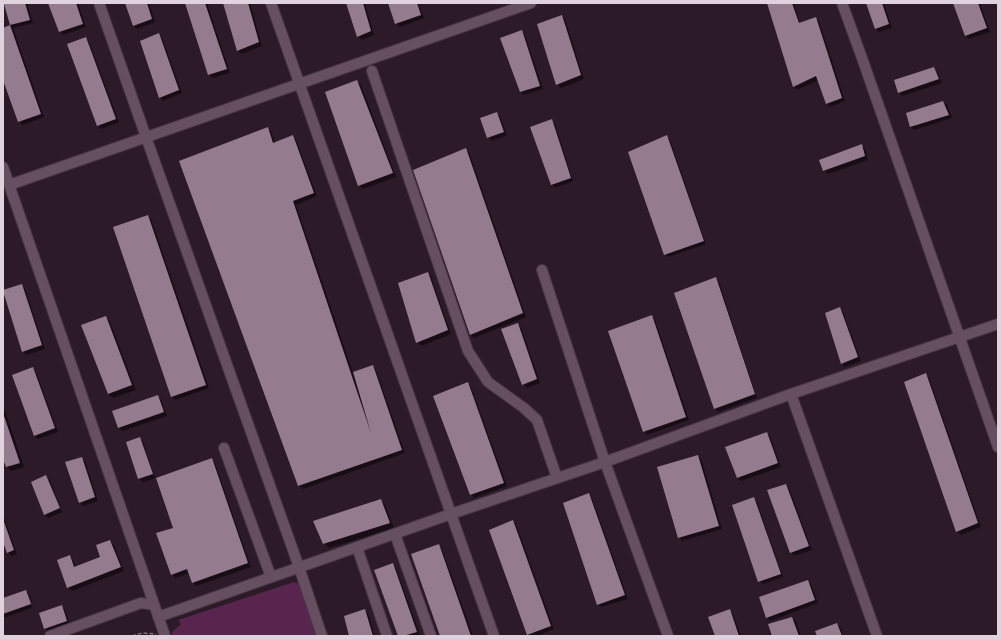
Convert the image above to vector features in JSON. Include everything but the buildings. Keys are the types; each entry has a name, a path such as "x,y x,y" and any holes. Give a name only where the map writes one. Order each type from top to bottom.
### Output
{"lane":[{"path":"99,3 299,567 322,636"},
{"path":"271,3 494,636"},
{"path":"9,185 531,3"},
{"path":"842,3 998,447"},
{"path":"372,71 468,351 488,382 524,408 537,420 557,478"},
{"path":"3,167 154,605 158,617 160,634"},
{"path":"542,270 605,462 668,636"},
{"path":"158,617 451,514 605,462 791,394 998,324"},
{"path":"791,394 877,636"},
{"path":"224,448 272,577"},
{"path":"395,534 432,636"},
{"path":"358,547 387,636"},
{"path":"50,636 141,603 154,605"}],"path":[{"path":"132,636 142,633 160,634"}],"shaded area":[{"path":"294,582 300,584 319,636 172,636 172,632 181,624 178,620"}]}
